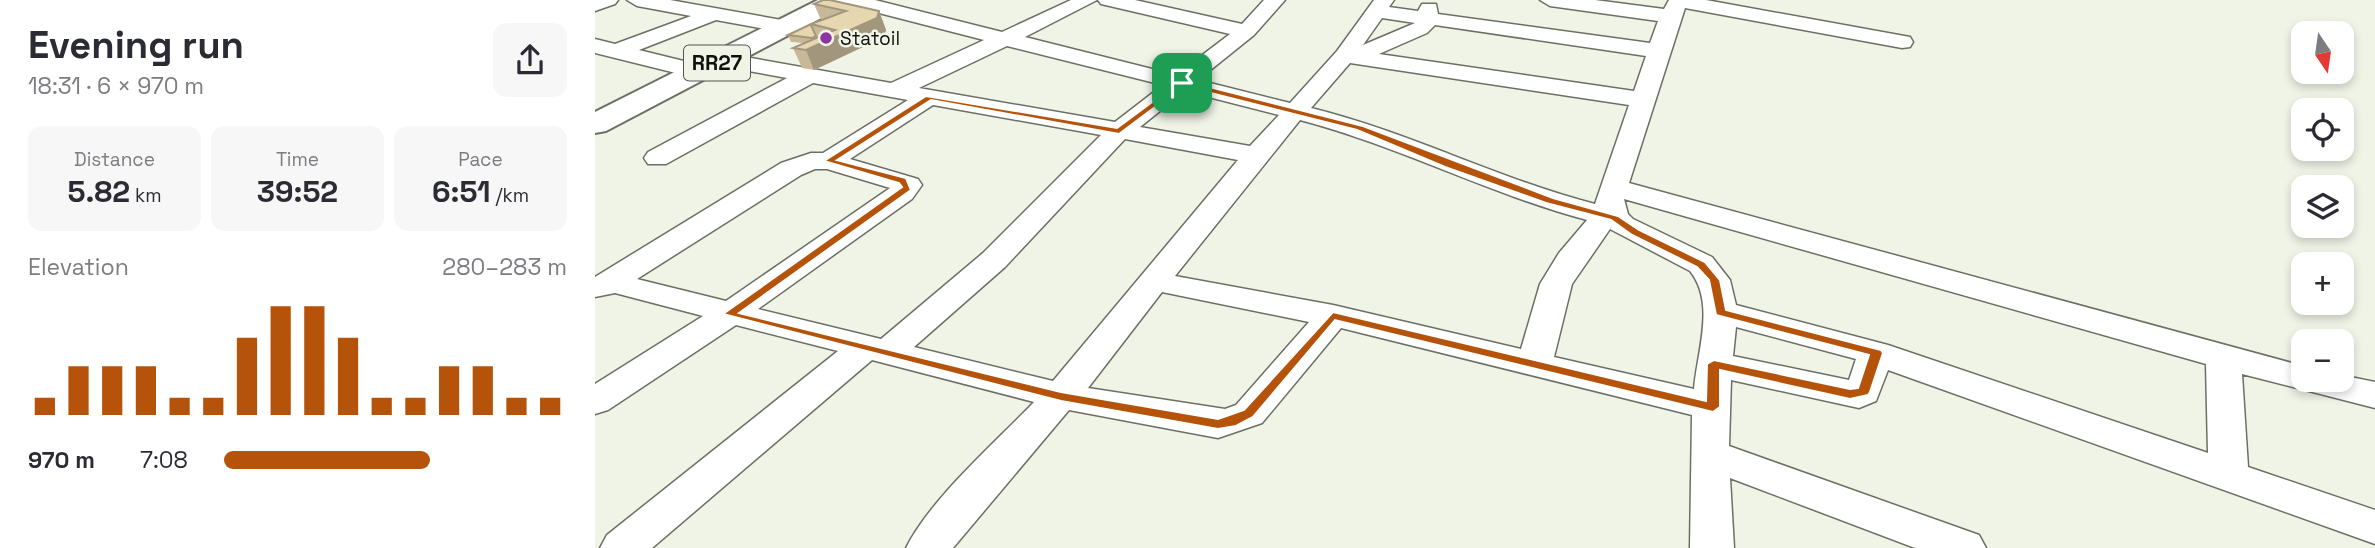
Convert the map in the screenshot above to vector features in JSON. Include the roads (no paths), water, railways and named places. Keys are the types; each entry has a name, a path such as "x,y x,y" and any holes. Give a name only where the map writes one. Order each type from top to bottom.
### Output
{"highway":[{"name":"RR27","path":"599,118 722,61 797,30 837,0"}],"street":[{"path":"595,5 608,0"},
{"path":"637,0 797,30 828,30"},
{"path":"851,0 1360,128 1448,164 1584,212 1611,207 2291,375"},
{"path":"893,91 1087,0"},
{"path":"1108,0 1247,31"},
{"path":"622,548 994,260 1119,131 1247,31 1275,0"},
{"path":"1550,0 1676,6 1902,42"},
{"path":"928,548 968,498 1061,396 1256,155 1294,111 1350,57 1380,5 1429,8 1659,51"},
{"path":"1535,364 1546,309 1569,261 1588,241 1611,207 1659,51 1676,6"},
{"path":"1350,57 1420,29 1429,8"},
{"path":"603,49 712,15"},
{"path":"603,49 722,61 1256,155"},
{"path":"1350,57 1645,100"},
{"path":"656,158 809,76"},
{"path":"829,161 929,97"},
{"path":"595,401 729,314 908,188 902,181 829,161 811,161 791,169 603,287"},
{"path":"1611,207 1636,233 1701,264 1714,280 1721,312 1714,364 1709,454 1711,548"},
{"path":"1153,281 1333,316 1713,407"},
{"path":"603,287 729,314 1061,396 1209,423 1231,422 1249,414 1333,316"},
{"path":"1721,312 1877,353 2375,527"},
{"path":"1714,364 1859,395 1863,392 1877,353"},
{"path":"2223,356 2229,478"},
{"path":"2354,390 2375,395"},
{"path":"1709,454 1964,548"}],"place":[{"name":"Statoil","path":"826,38"}]}
